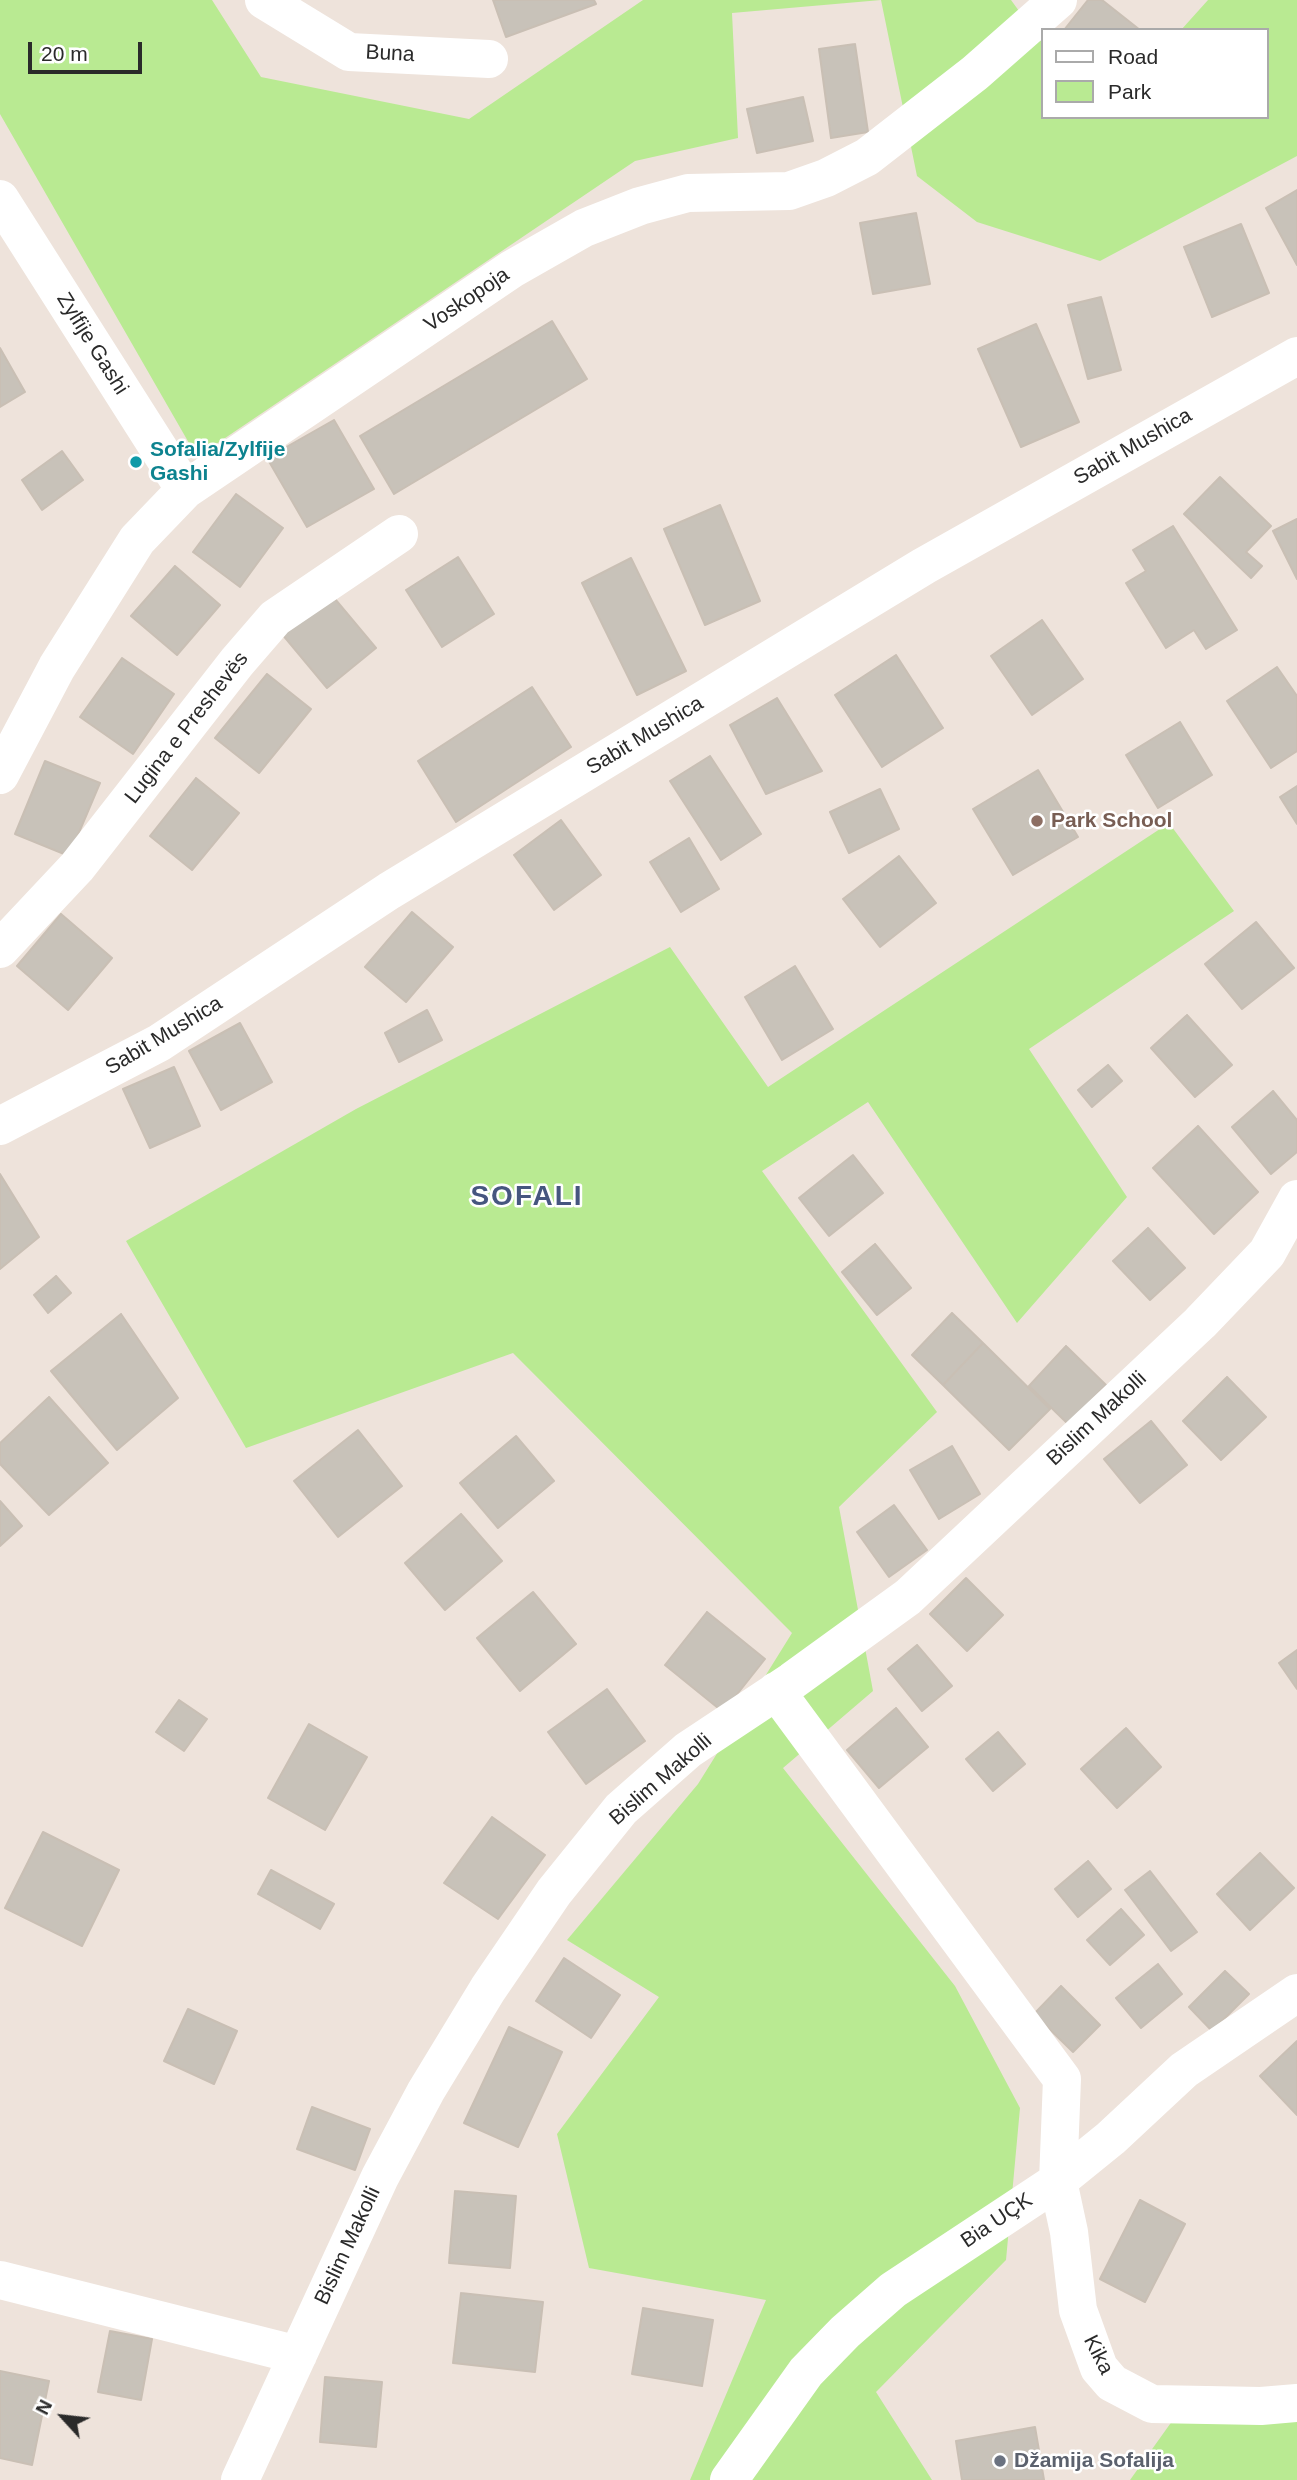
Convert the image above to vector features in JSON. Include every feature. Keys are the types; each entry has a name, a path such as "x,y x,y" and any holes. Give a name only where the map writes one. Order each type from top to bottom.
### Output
{"street":[{"name":"Buna","path":"264,0 349,52 489,59"},
{"name":"Voskopoja","path":"0,775 57,667 137,540 185,489 512,269 584,228 640,206 688,193 789,191 826,178 867,157 975,73 1058,0"},
{"name":"Zylfije Gashi","path":"0,199 185,489"},
{"name":"Sabit Mushica","path":"0,1126 159,1043 388,891 924,566 1297,356"},
{"name":"Lugina e Preshevës","path":"0,949 77,867 237,662 275,618 399,534"},
{"name":"Bislim Makolli","path":"240,2480 403,2131 488,1989 554,1892 621,1809 688,1750 908,1597 1200,1323 1267,1252 1297,1199"},
{"name":"Kika","path":"776,1691 1062,2079 1058,2181 1069,2232 1078,2310 1099,2368 1112,2383 1152,2404 1261,2406 1297,2403"},
{"name":"Bia UÇK","path":"729,2480 806,2372 845,2332 893,2290 1058,2181 1111,2138 1184,2070 1297,1993"},
{"path":"0,2280 298,2355"}],"green space":[{"path":"0,0 212,0 261,77 469,119 643,0 881,0 732,13 738,138 635,161 197,457 0,114"},
{"path":"881,0 1011,0 1042,43 1042,119 1269,119 1269,28 1183,28 1208,0 1297,0 1297,156 1100,261 977,222 917,176"},
{"path":"1169,823 1234,911 1029,1049 1127,1197 1017,1323 868,1102 762,1171 937,1412 839,1507 873,1691 783,1768 955,1986 1020,2108 1006,2260 876,2392 932,2480 690,2480 766,2300 589,2268 557,2134 659,1997 567,1940 698,1784 792,1633 513,1353 246,1448 126,1241 356,1109 670,947 768,1087"},
{"path":"1175,2417 1297,2421 1297,2480 1130,2480"}],"building":[{"path":"493,0 594,0 596,4 506,37"},
{"path":"1088,0 1102,0 1137,28 1066,28"},
{"path":"855,44 868,132 831,138 819,49"},
{"path":"803,97 813,141 757,153 747,109"},
{"path":"1297,190 1297,265 1266,208"},
{"path":"916,213 930,284 873,294 860,223"},
{"path":"1241,224 1269,293 1212,317 1184,247"},
{"path":"1101,297 1121,370 1088,379 1068,305"},
{"path":"552,321 587,379 394,494 360,436"},
{"path":"1036,324 1079,422 1021,447 978,349"},
{"path":"0,348 25,392 0,407"},
{"path":"334,420 374,489 307,527 267,458"},
{"path":"62,451 83,480 42,510 22,480"},
{"path":"1220,477 1271,526 1246,552 1262,566 1251,578 1184,514"},
{"path":"236,494 283,528 240,587 193,552"},
{"path":"720,505 760,601 705,625 664,529"},
{"path":"1297,519 1297,579 1273,531"},
{"path":"1173,526 1237,630 1206,649 1194,630 1166,648 1126,583 1146,571 1133,550"},
{"path":"458,557 494,614 442,647 406,590"},
{"path":"631,558 686,671 637,695 582,583"},
{"path":"175,566 220,605 177,655 131,616"},
{"path":"330,593 376,648 327,688 282,634"},
{"path":"1042,620 1083,679 1032,715 991,656"},
{"path":"896,655 943,728 882,767 835,695"},
{"path":"122,658 174,694 133,754 80,717"},
{"path":"1277,667 1297,696 1297,751 1271,768 1227,701"},
{"path":"267,674 311,709 259,773 215,738"},
{"path":"532,687 571,747 456,822 418,761"},
{"path":"777,698 822,771 766,794 730,725"},
{"path":"1180,722 1212,775 1158,808 1126,755"},
{"path":"710,756 761,834 721,860 670,781"},
{"path":"45,761 100,783 69,856 15,834"},
{"path":"1038,770 1078,837 1013,875 973,809"},
{"path":"196,778 239,813 192,870 150,836"},
{"path":"1297,786 1297,824 1280,797"},
{"path":"880,789 899,829 849,853 830,812"},
{"path":"561,820 601,875 554,910 514,855"},
{"path":"689,838 719,889 681,912 650,862"},
{"path":"899,856 936,903 880,947 843,899"},
{"path":"412,912 453,947 406,1002 365,967"},
{"path":"61,914 112,958 68,1010 17,966"},
{"path":"1256,922 1294,968 1242,1009 1205,964"},
{"path":"795,966 833,1029 782,1060 745,997"},
{"path":"427,1010 442,1040 399,1062 385,1033"},
{"path":"1187,1015 1232,1065 1195,1097 1151,1048"},
{"path":"240,1023 272,1082 221,1110 189,1051"},
{"path":"1108,1065 1122,1081 1092,1107 1078,1090"},
{"path":"174,1067 200,1126 150,1148 123,1089"},
{"path":"1273,1091 1297,1120 1297,1152 1271,1174 1232,1127"},
{"path":"1198,1126 1258,1192 1214,1234 1153,1168"},
{"path":"853,1155 883,1193 829,1236 799,1198"},
{"path":"0,1174 39,1237 0,1269"},
{"path":"1148,1228 1185,1268 1150,1300 1113,1261"},
{"path":"875,1244 911,1288 877,1315 842,1272"},
{"path":"56,1276 71,1293 48,1313 34,1295"},
{"path":"952,1313 983,1343 943,1385 912,1355"},
{"path":"121,1314 178,1398 117,1450 51,1371"},
{"path":"983,1343 1050,1409 1009,1450 943,1385"},
{"path":"1066,1346 1106,1385 1068,1424 1029,1386"},
{"path":"1227,1377 1266,1417 1221,1460 1183,1421"},
{"path":"49,1397 108,1463 49,1515 0,1464 0,1443"},
{"path":"1151,1421 1187,1465 1140,1503 1104,1459"},
{"path":"358,1430 402,1486 338,1537 294,1481"},
{"path":"516,1436 554,1481 498,1528 460,1483"},
{"path":"952,1446 980,1494 939,1519 910,1470"},
{"path":"0,1501 22,1526 0,1546"},
{"path":"894,1505 927,1550 889,1577 857,1532"},
{"path":"461,1514 502,1561 445,1610 405,1563"},
{"path":"966,1578 1003,1615 967,1651 930,1614"},
{"path":"533,1592 576,1644 520,1691 477,1638"},
{"path":"707,1612 765,1659 723,1712 665,1665"},
{"path":"917,1645 952,1686 922,1711 888,1669"},
{"path":"1297,1650 1297,1689 1279,1663"},
{"path":"607,1689 645,1741 586,1784 548,1732"},
{"path":"179,1700 207,1719 184,1751 156,1732"},
{"path":"896,1708 928,1747 879,1788 847,1750"},
{"path":"309,1724 367,1757 325,1830 268,1798"},
{"path":"1126,1728 1161,1767 1117,1808 1081,1769"},
{"path":"998,1732 1025,1764 993,1791 966,1759"},
{"path":"492,1817 545,1855 498,1919 444,1883"},
{"path":"43,1832 119,1870 82,1946 5,1908"},
{"path":"1260,1853 1294,1888 1250,1930 1217,1894"},
{"path":"1088,1861 1111,1889 1078,1917 1055,1889"},
{"path":"271,1870 334,1904 320,1929 258,1894"},
{"path":"1150,1871 1197,1932 1171,1951 1125,1890"},
{"path":"1121,1909 1144,1935 1110,1965 1087,1940"},
{"path":"564,1958 620,1995 591,2038 536,2001"},
{"path":"1158,1964 1182,1994 1141,2028 1116,1998"},
{"path":"1225,1971 1249,1994 1212,2031 1189,2007"},
{"path":"1061,1986 1100,2025 1073,2052 1034,2014"},
{"path":"188,2009 237,2031 214,2084 164,2061"},
{"path":"509,2027 562,2052 518,2147 464,2123"},
{"path":"1297,2041 1297,2115 1260,2076"},
{"path":"312,2107 370,2129 355,2170 297,2149"},
{"path":"455,2191 516,2196 510,2268 449,2263"},
{"path":"1140,2200 1185,2224 1145,2302 1100,2279"},
{"path":"461,2293 543,2302 535,2372 453,2363"},
{"path":"643,2308 713,2320 702,2386 632,2374"},
{"path":"110,2331 152,2339 141,2400 98,2392"},
{"path":"0,2371 49,2381 32,2465 0,2458"},
{"path":"325,2377 382,2382 376,2447 320,2442"},
{"name":"Džamija Sofalija","path":"1035,2427 1044,2480 962,2480 956,2441"}],"place":[{"name":"Sofalia/Zylfije Gashi","path":"136,462"},
{"name":"Park School","path":"1037,821"},
{"name":"Džamija Sofalija","path":"1000,2461"}],"district":[{"name":"SOFALI","path":"527,1197"}]}
